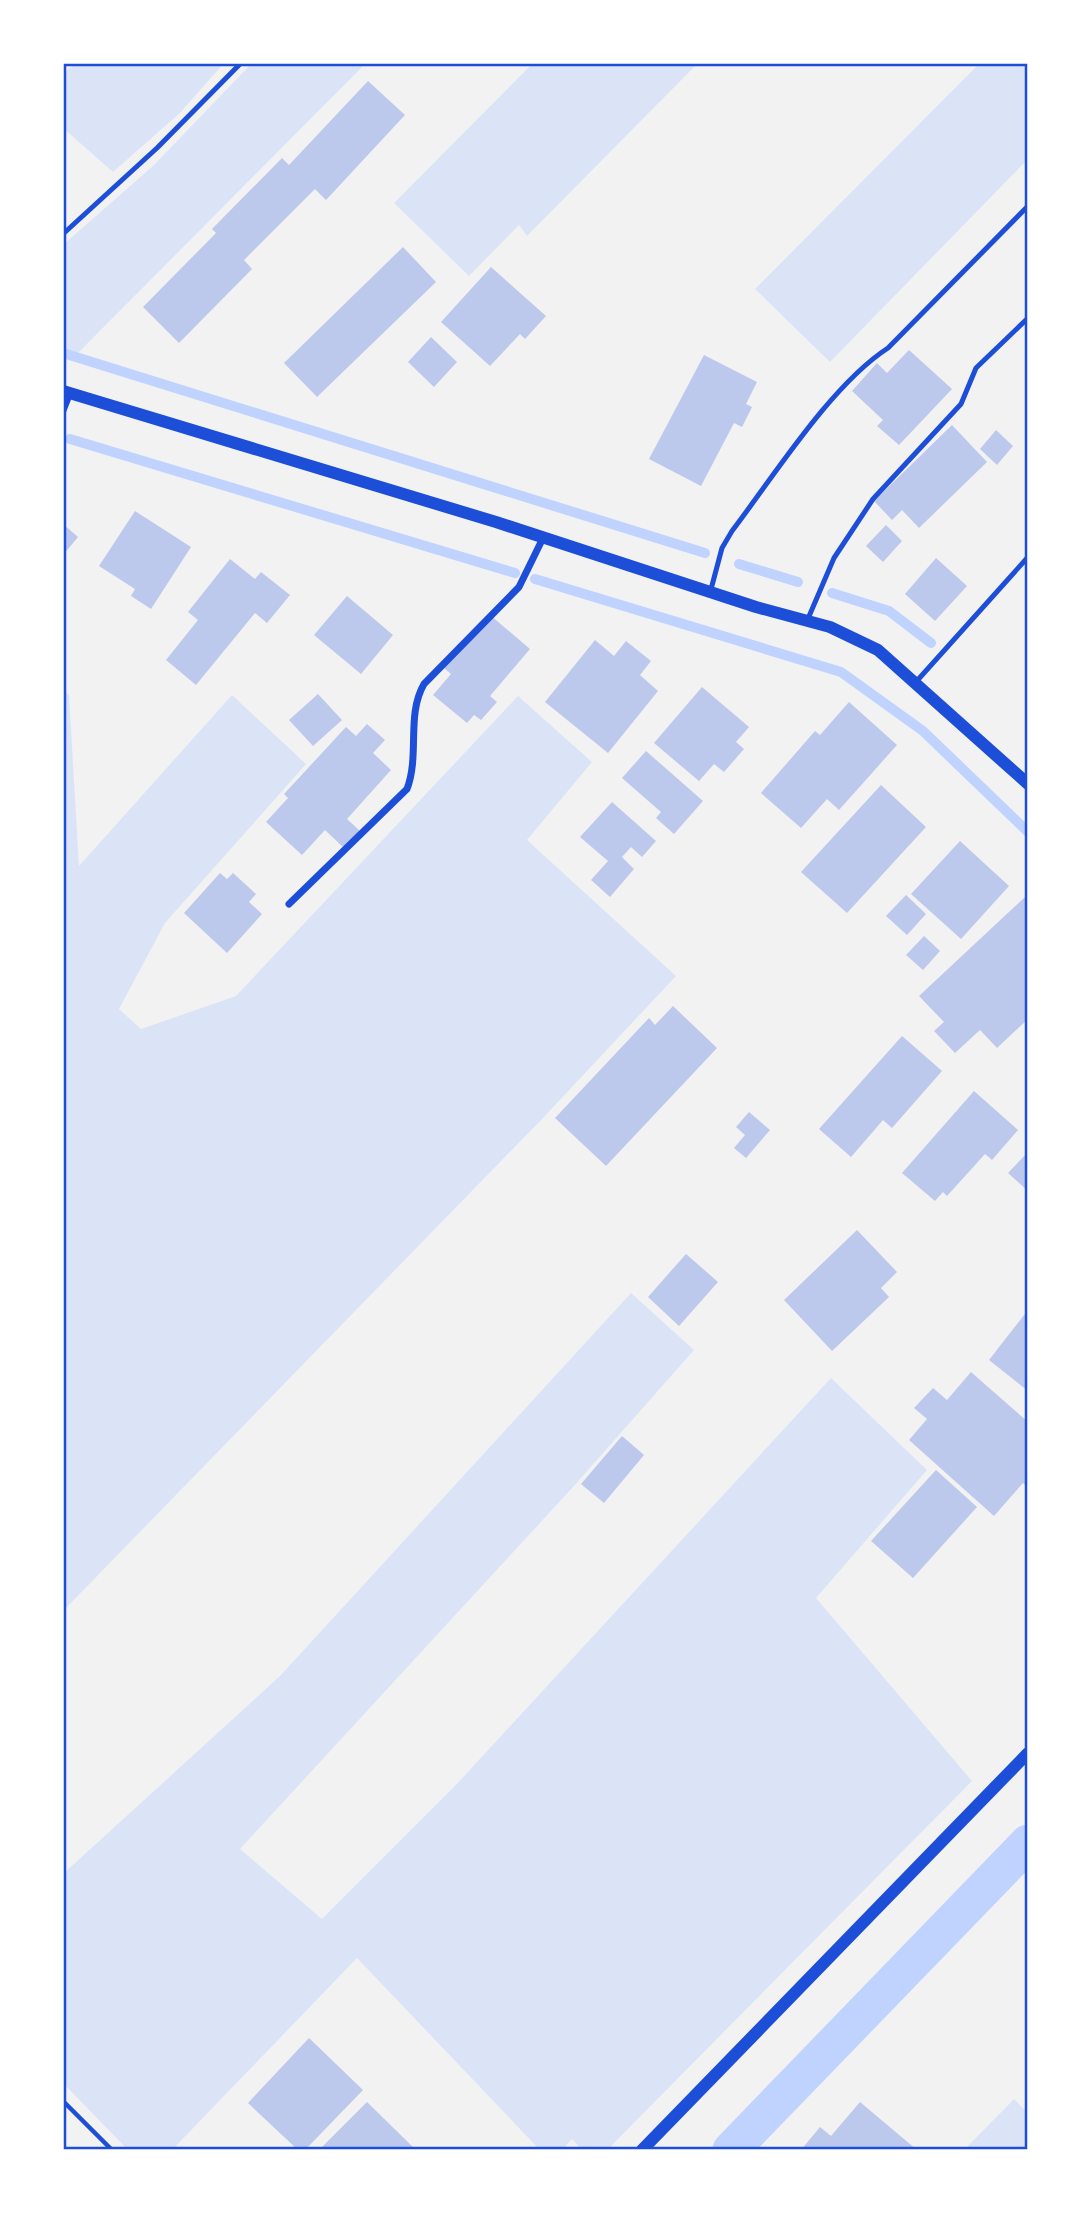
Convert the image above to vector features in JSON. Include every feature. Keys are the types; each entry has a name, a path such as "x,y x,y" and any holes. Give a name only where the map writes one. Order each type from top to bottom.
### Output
{"street":[{"path":"67,392 543,538 710,593 830,627 878,650 1028,785"},
{"path":"289,904 407,789 414,768 417,695 424,684 519,587 543,538"},
{"path":"642,2150 1028,1753"}],"lane":[{"path":"63,234 157,148 241,63"},
{"path":"710,593 722,548 732,531 835,397 866,362 888,348 1028,206"},
{"path":"807,621 834,558 873,499 961,404 976,368 1028,318"},
{"path":"63,413 67,392"},
{"path":"915,683 1028,557"}],"path":[{"path":"63,2101 112,2150"}],"shaded area":[{"path":"76,63 224,63 180,113 113,172 63,128 63,74"},
{"path":"252,63 366,63 75,356 63,353 63,245 154,165"},
{"path":"533,63 698,63 527,236 519,225 469,276 394,203"},
{"path":"980,63 1028,63 1028,159 830,362 755,289"},
{"path":"63,690 69,695 79,866 232,695 306,764 165,923 119,1009 141,1029 236,996 518,696 592,762 527,840 676,976 542,1119 63,1611"},
{"path":"631,1293 694,1350 573,1487 240,1849 322,1919 454,1787 831,1378 927,1470 816,1598 972,1781 607,2150 582,2150 572,2139 562,2150 540,2150 357,1958 172,2150 128,2150 63,2083 63,1874 280,1676"},
{"path":"1014,2099 1028,2113 1028,2150 964,2150"}],"building":[{"path":"368,81 405,115 326,200 315,189 244,260 252,269 179,343 143,307 216,233 212,229 282,158 289,165"},
{"path":"403,247 436,282 317,397 284,363"},
{"path":"491,267 546,316 525,339 520,334 490,366 441,322"},
{"path":"431,337 457,362 434,387 408,362"},
{"path":"909,350 952,389 899,445 877,426 883,420 852,391 877,363 887,373"},
{"path":"704,355 757,382 746,404 752,407 742,427 734,423 701,486 649,459"},
{"path":"952,425 987,462 919,528 902,510 892,520 874,501"},
{"path":"996,430 1013,446 997,465 980,449"},
{"path":"135,511 191,547 151,609 131,596 135,589 99,566"},
{"path":"63,524 78,537 63,555"},
{"path":"886,525 902,541 883,562 866,546"},
{"path":"936,558 967,586 935,621 905,594"},
{"path":"230,559 255,579 261,572 290,595 267,623 255,613 196,685 166,660 198,620 188,612"},
{"path":"347,596 393,635 361,674 314,635"},
{"path":"490,615 530,649 490,696 497,702 481,720 474,715 467,723 433,695 451,674 444,668"},
{"path":"595,640 614,656 626,641 651,661 640,675 658,691 608,753 545,702"},
{"path":"702,687 749,727 736,742 744,749 724,772 714,764 699,781 654,743"},
{"path":"318,694 342,720 313,746 289,720"},
{"path":"849,702 897,745 839,810 827,799 801,828 761,793 815,731 820,735"},
{"path":"367,724 385,740 373,753 391,770 347,819 360,831 344,848 325,830 302,855 266,822 288,798 284,794 346,727 356,736"},
{"path":"646,751 703,801 674,834 656,818 661,812 622,778"},
{"path":"881,785 926,827 847,913 801,872"},
{"path":"612,802 656,841 642,857 631,847 622,857 634,869 610,897 591,880 608,861 580,837"},
{"path":"960,841 1009,886 961,939 911,894"},
{"path":"220,873 227,879 233,873 256,894 249,902 262,914 227,953 184,913"},
{"path":"906,895 926,914 907,935 886,916"},
{"path":"1025,897 1028,900 1028,1019 997,1048 980,1030 955,1053 934,1031 944,1022 919,996"},
{"path":"924,936 940,951 923,970 906,955"},
{"path":"673,1006 717,1048 606,1166 555,1118 649,1018 655,1025"},
{"path":"902,1036 942,1071 892,1128 883,1120 851,1157 819,1129"},
{"path":"974,1091 1018,1130 992,1160 985,1154 947,1196 943,1192 935,1201 902,1173"},
{"path":"749,1112 770,1130 746,1158 734,1148 745,1135 736,1127"},
{"path":"1028,1152 1028,1191 1008,1173"},
{"path":"857,1230 897,1272 881,1288 889,1297 832,1351 784,1300"},
{"path":"686,1254 718,1282 679,1326 648,1297"},
{"path":"1028,1310 1028,1391 989,1360"},
{"path":"971,1372 1028,1422 1028,1488 1023,1483 994,1516 909,1440 927,1419 914,1408 933,1388 947,1400"},
{"path":"622,1436 644,1455 604,1503 581,1484"},
{"path":"936,1470 977,1507 913,1578 871,1541"},
{"path":"309,2038 363,2090 305,2150 298,2150 248,2103"},
{"path":"367,2102 416,2150 319,2150"},
{"path":"860,2102 917,2150 801,2150 820,2127 831,2136"}],"waterway":[{"path":"63,353 705,553"},
{"path":"70,439 515,573"},
{"path":"739,564 798,582"},
{"path":"535,579 841,672 923,731 1028,832"},
{"path":"832,593 889,611 931,643"},
{"path":"731,2150 1028,1843"}]}
